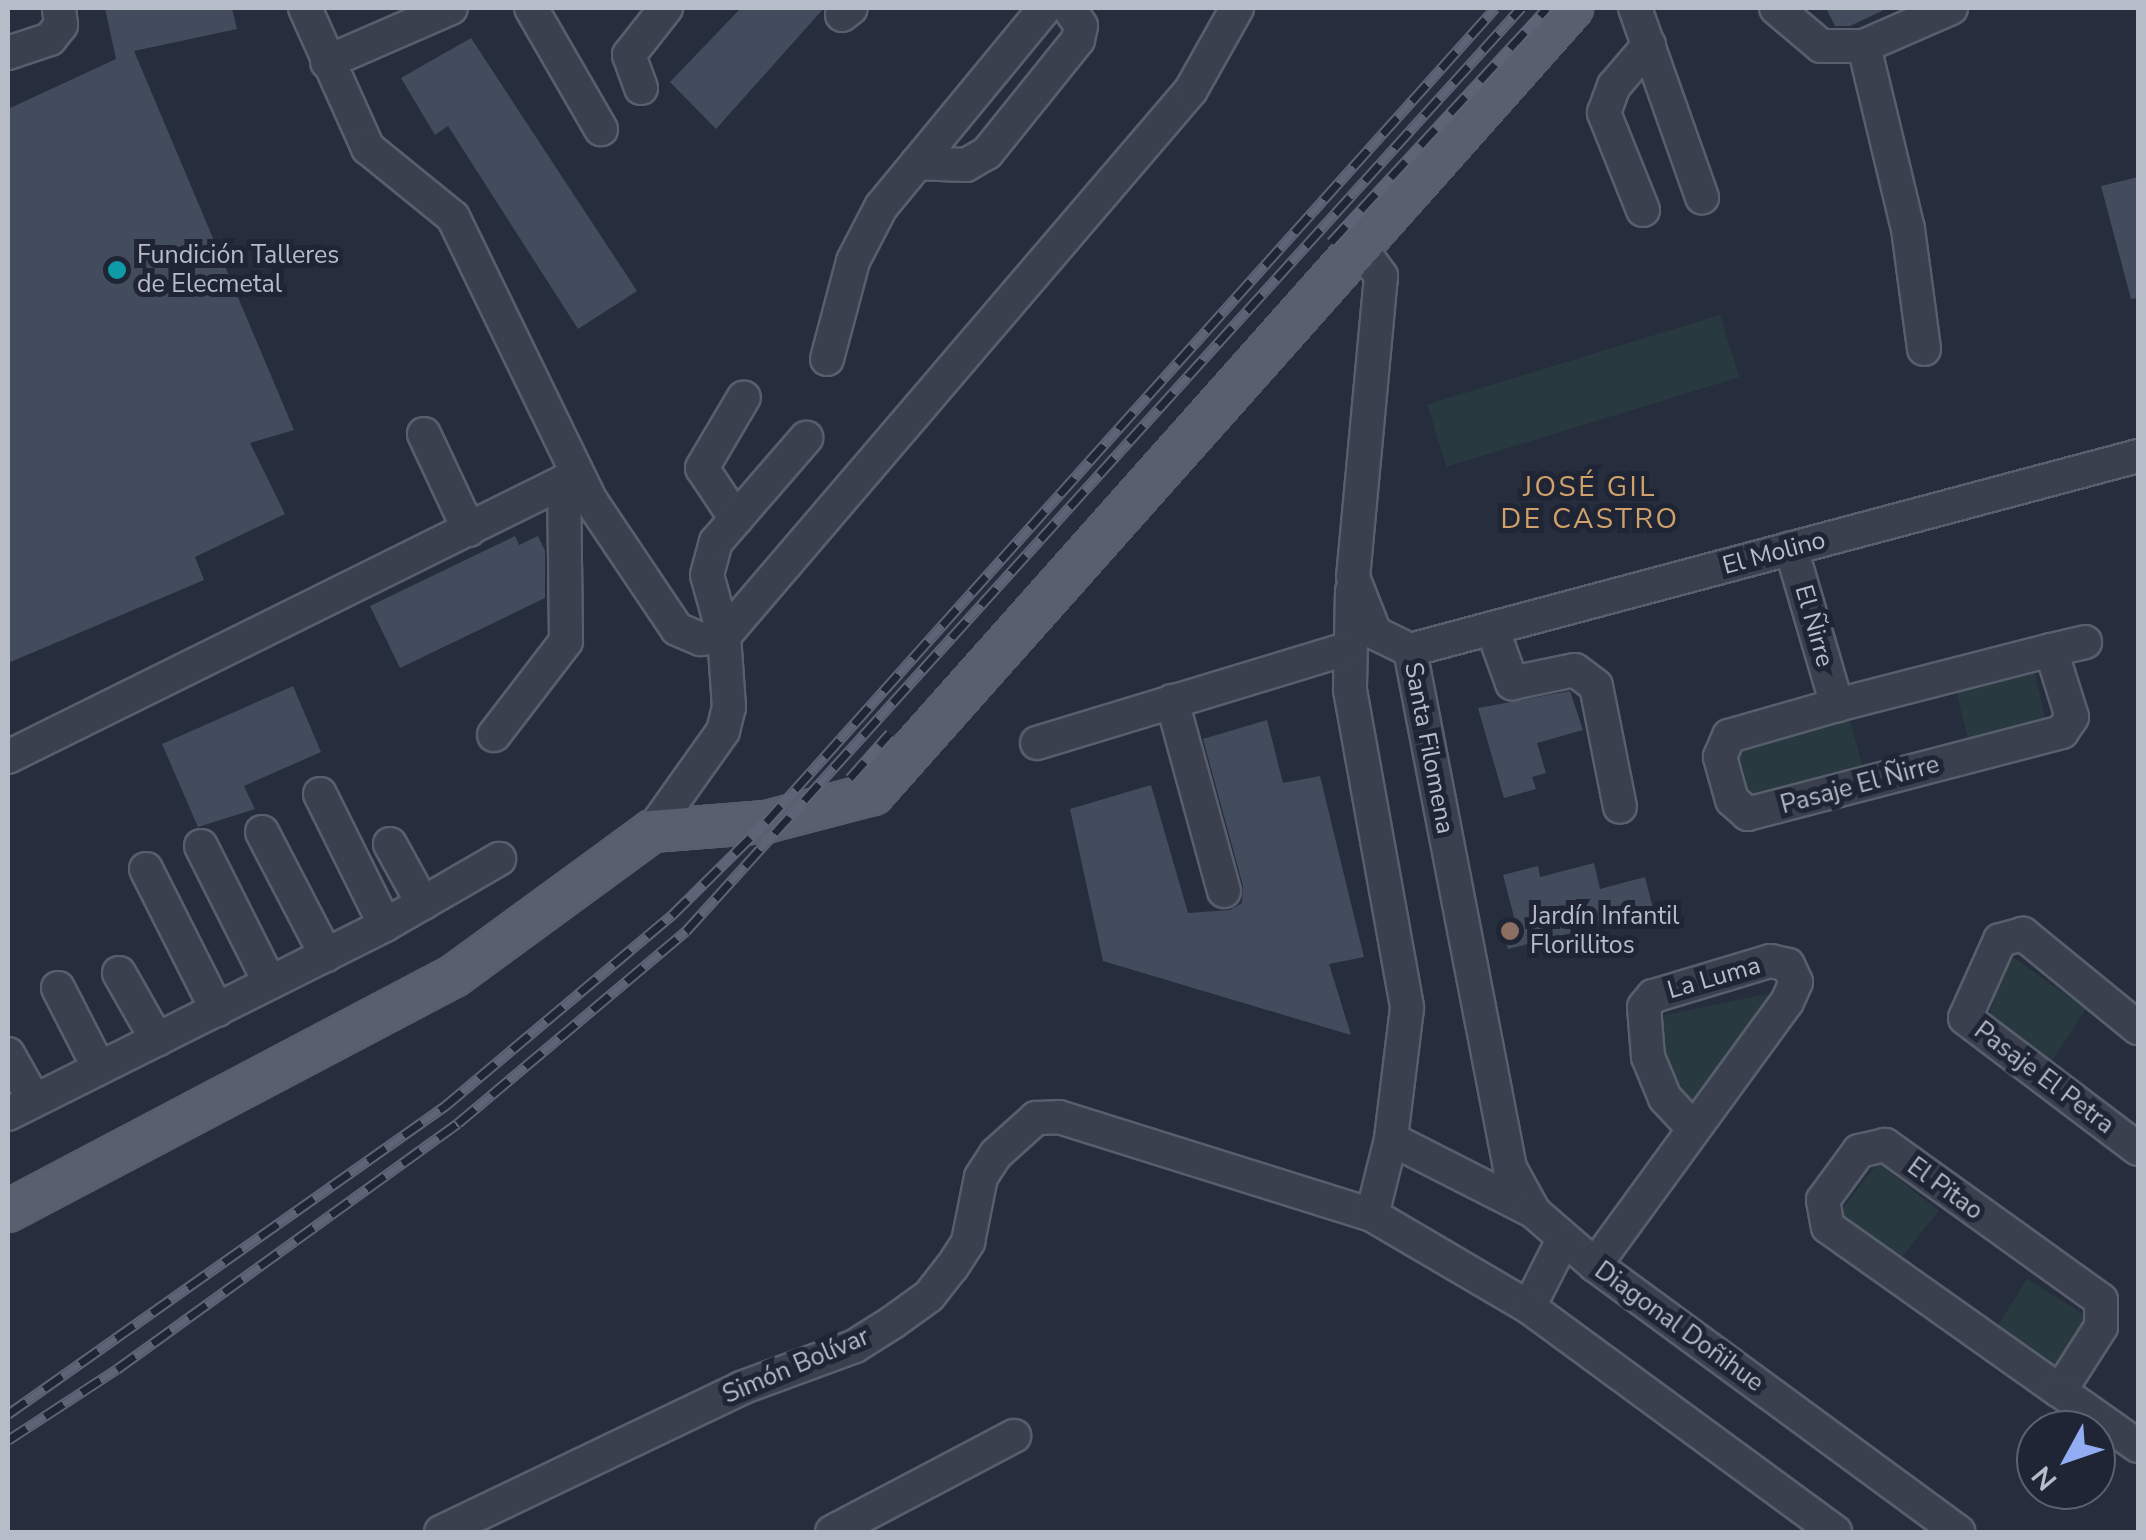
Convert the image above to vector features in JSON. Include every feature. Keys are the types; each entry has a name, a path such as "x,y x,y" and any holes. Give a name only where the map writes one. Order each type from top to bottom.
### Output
{"main road":[{"path":"8,1211 454,976 652,831 766,822 873,794 1572,8"},
{"path":"8,1185 148,1116 224,1097"}],"street":[{"path":"8,54 50,38 61,25 59,8"},
{"path":"305,8 368,148 453,217 571,478 676,629 701,640 724,636 1191,90 1237,8"},
{"path":"327,62 451,8"},
{"path":"531,8 602,130"},
{"path":"642,88 629,55 666,8"},
{"path":"827,359 853,261 880,207 1044,8"},
{"path":"917,163 966,165 987,153 1078,40 1081,26 1069,8"},
{"path":"1635,8 1702,197"},
{"path":"1776,8 1822,46 1864,46 1951,8"},
{"path":"1643,210 1604,112 1614,86 1649,45"},
{"path":"1864,46 1908,229 1924,349"},
{"name":"Santa Filomena","path":"1360,247 1381,276 1353,577 1374,633 1410,650 1510,1168 1534,1212"},
{"path":"736,520 702,468 744,397"},
{"path":"424,434 469,530"},
{"path":"652,831 723,731 731,680 707,574 716,542 806,438"},
{"name":"El Molino","path":"1410,650 2138,456"},
{"path":"8,757 571,478"},
{"path":"494,735 566,641 571,478"},
{"name":"El Ñirre","path":"1791,548 1837,705"},
{"path":"1353,577 1350,690 1406,1008 1390,1139 1360,1211 1529,1306 1835,1532"},
{"path":"1492,628 1512,683 1575,670 1596,686 1620,807"},
{"name":"Pasaje El Ñirre","path":"2051,650 2072,717 2062,732 1748,814 1738,808 1720,757 1729,736 1837,705 2051,650 2085,642"},
{"path":"1037,742 1350,648"},
{"path":"1172,701 1224,891"},
{"path":"320,794 385,925"},
{"path":"262,832 326,954"},
{"path":"390,844 424,904"},
{"path":"201,846 270,984"},
{"path":"8,1054 21,1107 385,925 499,858"},
{"path":"146,870 217,1010"},
{"name":"Pasaje El Petra","path":"2138,1028 2023,934 2000,940 1965,1018 2138,1150"},
{"name":"La Luma","path":"1595,1265 1787,1002 1796,982 1788,965 1770,961 1653,996 1644,1008 1648,1057 1665,1098 1693,1128"},
{"path":"119,973 156,1040"},
{"path":"58,988 99,1068"},
{"name":"Simón Bolívar","path":"441,1532 741,1388 855,1346 893,1322 929,1296 952,1267 968,1242 981,1177 1036,1118 1059,1117 1360,1211"},
{"name":"Diagonal Doñihue","path":"1390,1139 1534,1212 1595,1265 1959,1532"},
{"name":"El Pitao","path":"2060,1391 2101,1327 2100,1300 1885,1145 1860,1151 1823,1200 1828,1227 2060,1391 2138,1446"},
{"path":"1529,1306 1563,1240"},
{"path":"832,1532 1014,1436"}],"shaded area":[{"path":"1720,315 1739,377 1446,467 1427,404"},
{"path":"2033,666 2047,725 1969,743 1955,684"},
{"path":"1848,713 1865,776 1753,806 1736,743"},
{"path":"2007,953 2086,1009 2048,1067 1988,1020"},
{"path":"1783,991 1694,1108 1672,1096 1655,1053 1660,1016"},
{"path":"1878,1163 1939,1210 1897,1263 1837,1216"},
{"path":"2027,1279 2091,1319 2059,1369 1996,1329"}],"building":[{"name":"Fundición Talleres de Elecmetal","path":"105,8 232,8 237,29 134,51 294,430 250,443 285,514 195,557 204,580 8,663 8,109 116,59"},
{"path":"741,8 824,8 716,129 670,82"},
{"path":"1826,8 1888,8 1850,26 1835,26"},
{"path":"471,38 637,291 578,329 448,126 435,135 401,78"},
{"path":"2138,177 2138,298 2131,299 2101,186"},
{"path":"515,536 519,545 538,536 545,551 545,598 400,668 370,606"},
{"path":"293,686 321,752 244,786 255,809 198,827 162,744"},
{"path":"1570,691 1583,730 1537,743 1546,773 1532,777 1536,789 1504,798 1478,708"},
{"path":"1267,720 1283,783 1320,776 1364,957 1329,964 1351,1035 1103,961 1070,809 1151,785 1188,913 1230,910 1242,903 1243,886 1203,739"},
{"path":"1594,863 1600,889 1645,877 1654,912 1508,949 1501,921 1514,917 1503,875 1538,866 1540,877"}],"railway":[{"path":"8,1414 445,1106 672,915 766,822 1495,8"},
{"path":"8,1440 117,1369 458,1123 686,931 1521,8"},
{"path":"1331,242 1547,8"},
{"path":"850,778 890,733"}],"place":[{"name":"Fundición Talleres de Elecmetal","path":"117,270"},
{"name":"Jardín Infantil Florillitos","path":"1510,931"}],"district":[{"name":"JOSÉ GIL DE CASTRO","path":"1590,503"}]}
